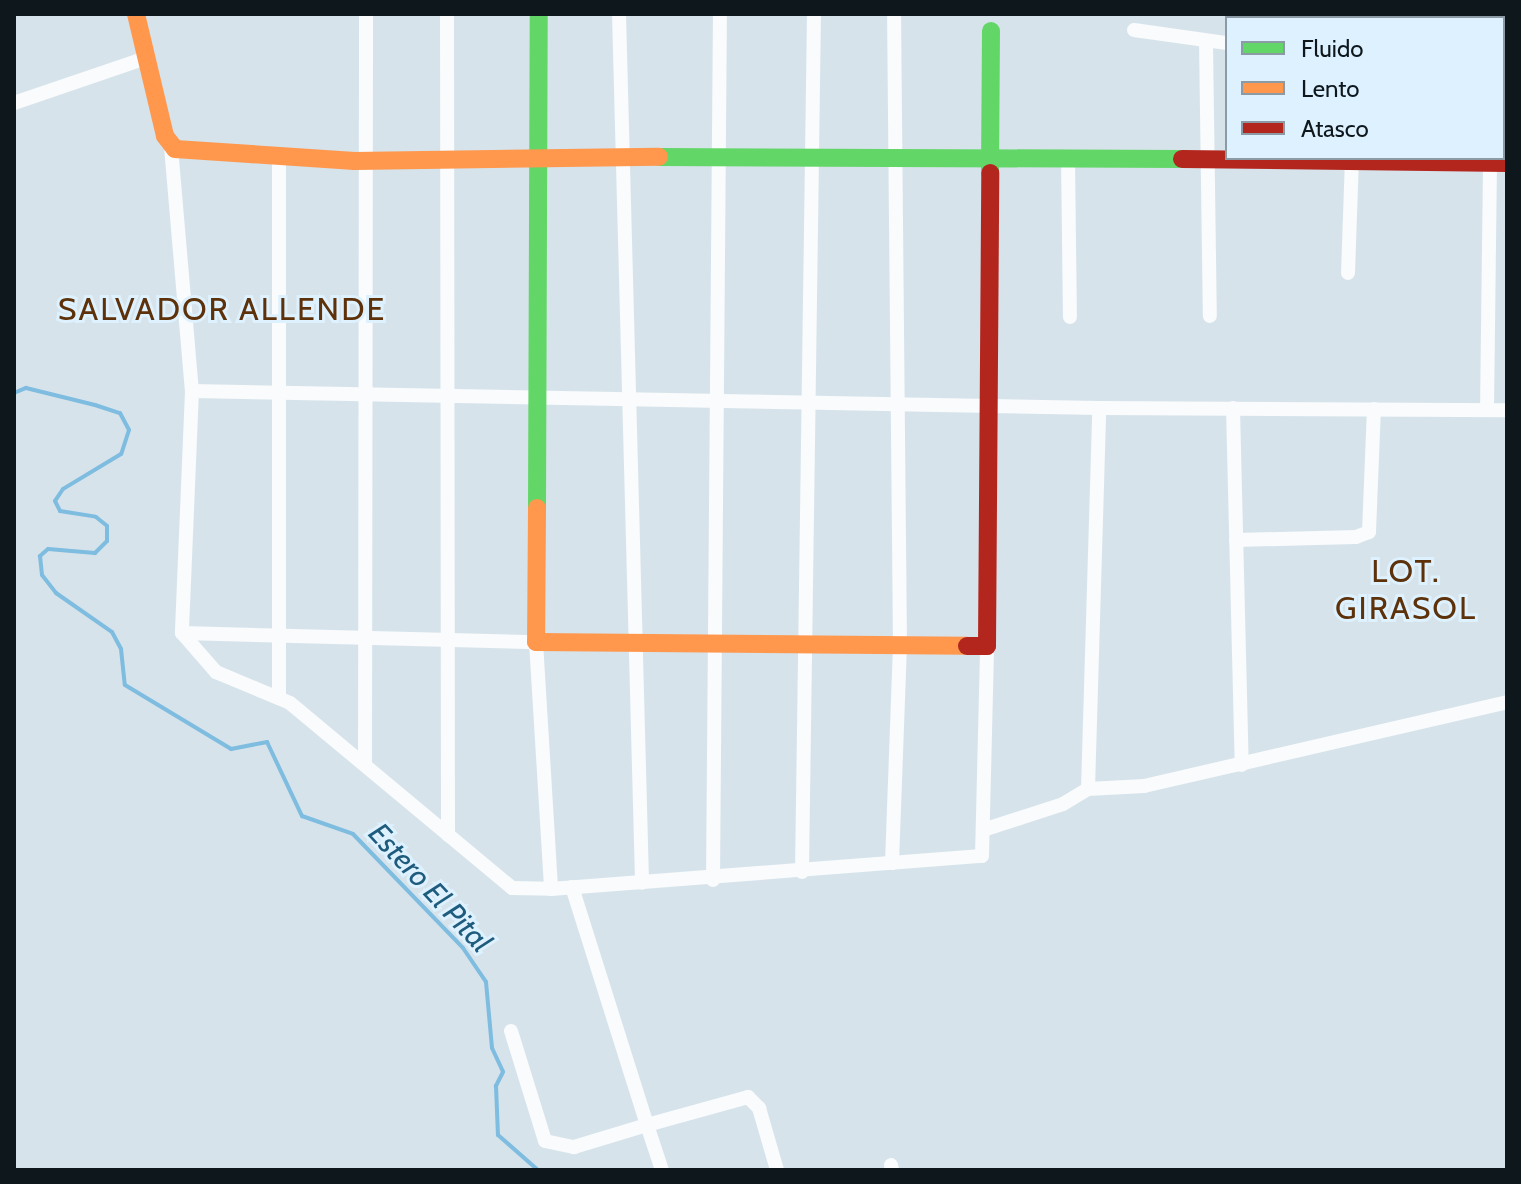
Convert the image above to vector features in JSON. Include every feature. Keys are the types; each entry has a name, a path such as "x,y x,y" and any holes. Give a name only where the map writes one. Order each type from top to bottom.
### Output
{"street":[{"path":"136,14 171,147 192,391 182,633 216,672 279,698 365,765 512,888 551,889 713,880 982,856 987,646 991,31"},
{"path":"365,765 366,14"},
{"path":"447,14 448,835"},
{"path":"539,14 536,642 551,889"},
{"path":"619,14 642,883"},
{"path":"713,880 718,644 720,14"},
{"path":"802,872 809,645 814,14"},
{"path":"892,863 900,646 894,14"},
{"path":"1134,30 1225,43"},
{"path":"1206,41 1210,316"},
{"path":"14,103 146,58"},
{"path":"171,147 365,161 813,155 1495,161 1487,410"},
{"path":"279,156 279,698"},
{"path":"1068,158 1070,317"},
{"path":"1348,273 1352,160"},
{"path":"192,391 811,404 1507,410"},
{"path":"1088,789 1099,408"},
{"path":"1233,408 1242,765"},
{"path":"1236,540 1356,537 1369,532 1374,409"},
{"path":"182,633 536,642 987,646"},
{"path":"983,830 1063,804 1088,789 1144,786 1507,702"},
{"path":"572,887 662,1170"},
{"path":"511,1031 545,1141 574,1147 748,1097 759,1108 777,1170"}],"waterway":[{"name":"Estero El Pital","path":"14,393 26,388 120,413 129,430 121,454 63,489 55,501 60,511 96,517 107,526 107,541 95,553 48,549 40,556 42,575 56,593 112,632 121,649 125,685 231,749 267,742 302,816 353,834 463,948 486,982 492,1048 503,1072 496,1086 498,1135 538,1170"}],"traffic: fast":[{"path":"537,508 539,14"},
{"path":"990,173 991,31"},
{"path":"659,157 1182,159"}],"traffic: slow":[{"path":"136,14 165,136 175,149 355,161 659,157"},
{"path":"537,508 536,642 967,646"}],"traffic: jam":[{"path":"1182,159 1225,160"},
{"path":"1263,160 1507,163"},
{"path":"967,646 987,646 990,173"}],"district":[{"name":"SALVADOR ALLENDE","path":"222,309"},
{"name":"LOT. GIRASOL","path":"1406,590"}]}
